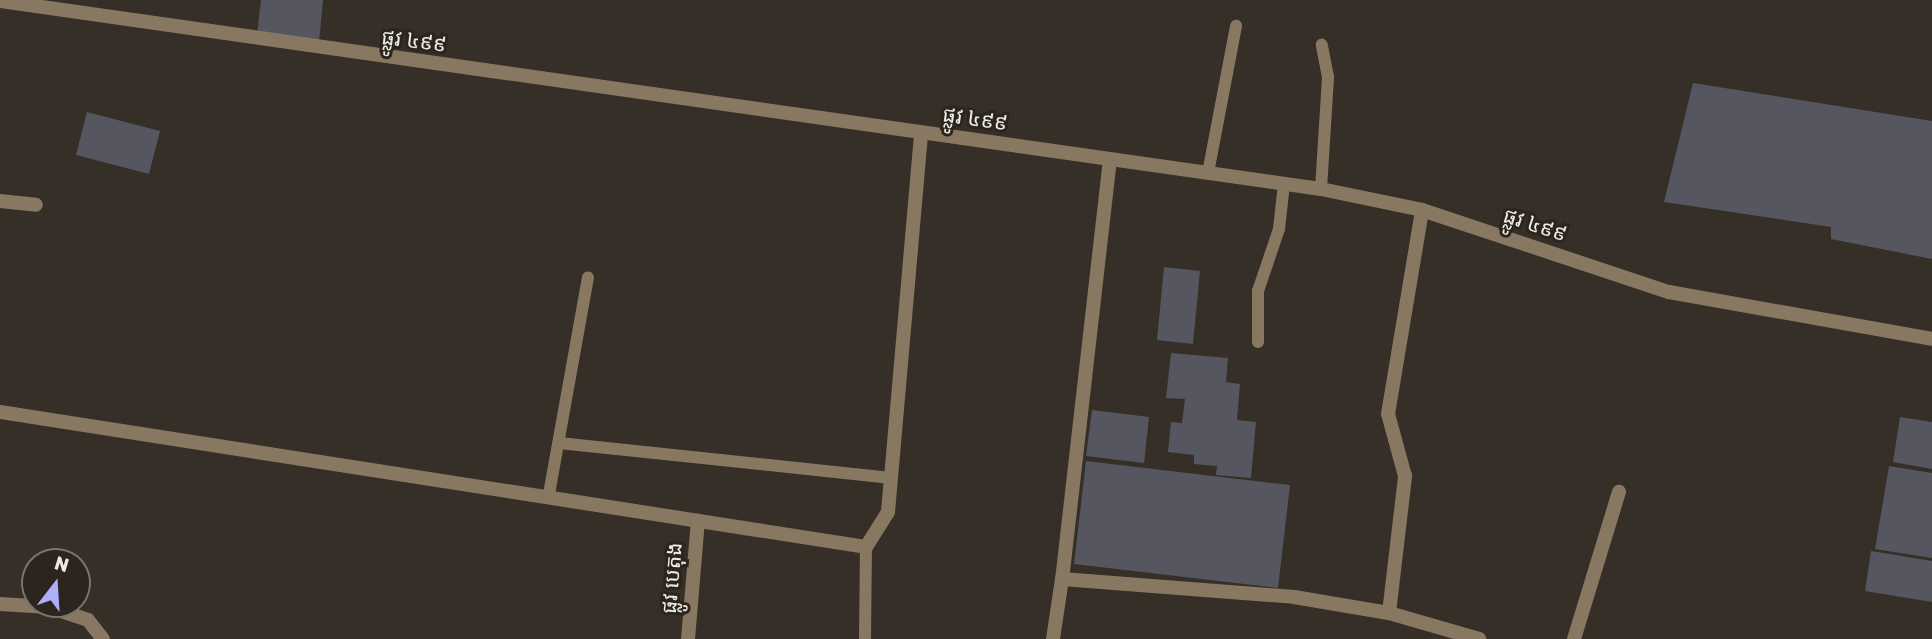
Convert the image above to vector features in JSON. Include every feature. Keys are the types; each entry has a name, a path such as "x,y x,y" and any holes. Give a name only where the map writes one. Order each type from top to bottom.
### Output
{"street":[{"name":"ផ្លូវ ៤៩៩","path":"0,1 1321,189 1422,210 1669,292 1932,339"},
{"path":"0,412 549,494 866,547 888,512 921,132"},
{"path":"1053,639 1110,159"},
{"path":"0,201 36,205"},
{"path":"1389,613 1405,476 1388,414 1422,210"},
{"path":"1574,639 1619,492"},
{"name":"ផ្លូវ បេតុង","path":"688,639 698,520"},
{"path":"1062,579 1294,597 1389,613 1479,639"},
{"path":"0,604 49,607 88,620 103,639"}],"lane":[{"path":"1208,173 1236,26"},
{"path":"1321,189 1328,77 1322,44"},
{"path":"1258,342 1258,291 1279,229 1284,184"},
{"path":"549,494 589,277"},
{"path":"559,443 891,478"},
{"path":"866,547 866,639"}],"building":[{"path":"261,0 323,0 319,42 257,35"},
{"path":"1693,83 1932,121 1932,259 1831,239 1831,227 1664,202"},
{"path":"87,112 160,131 149,174 76,155"},
{"path":"1164,267 1200,271 1193,344 1157,340"},
{"path":"1171,353 1228,358 1226,382 1240,384 1237,420 1256,422 1251,478 1216,475 1217,466 1194,464 1194,455 1168,452 1171,422 1182,423 1185,399 1166,398"},
{"path":"1092,410 1149,417 1144,463 1086,456"},
{"path":"1900,417 1932,422 1932,469 1893,462"},
{"path":"1086,461 1290,485 1278,588 1074,564"},
{"path":"1889,466 1932,473 1932,558 1875,549"},
{"path":"1871,551 1932,561 1932,602 1865,591"}]}
